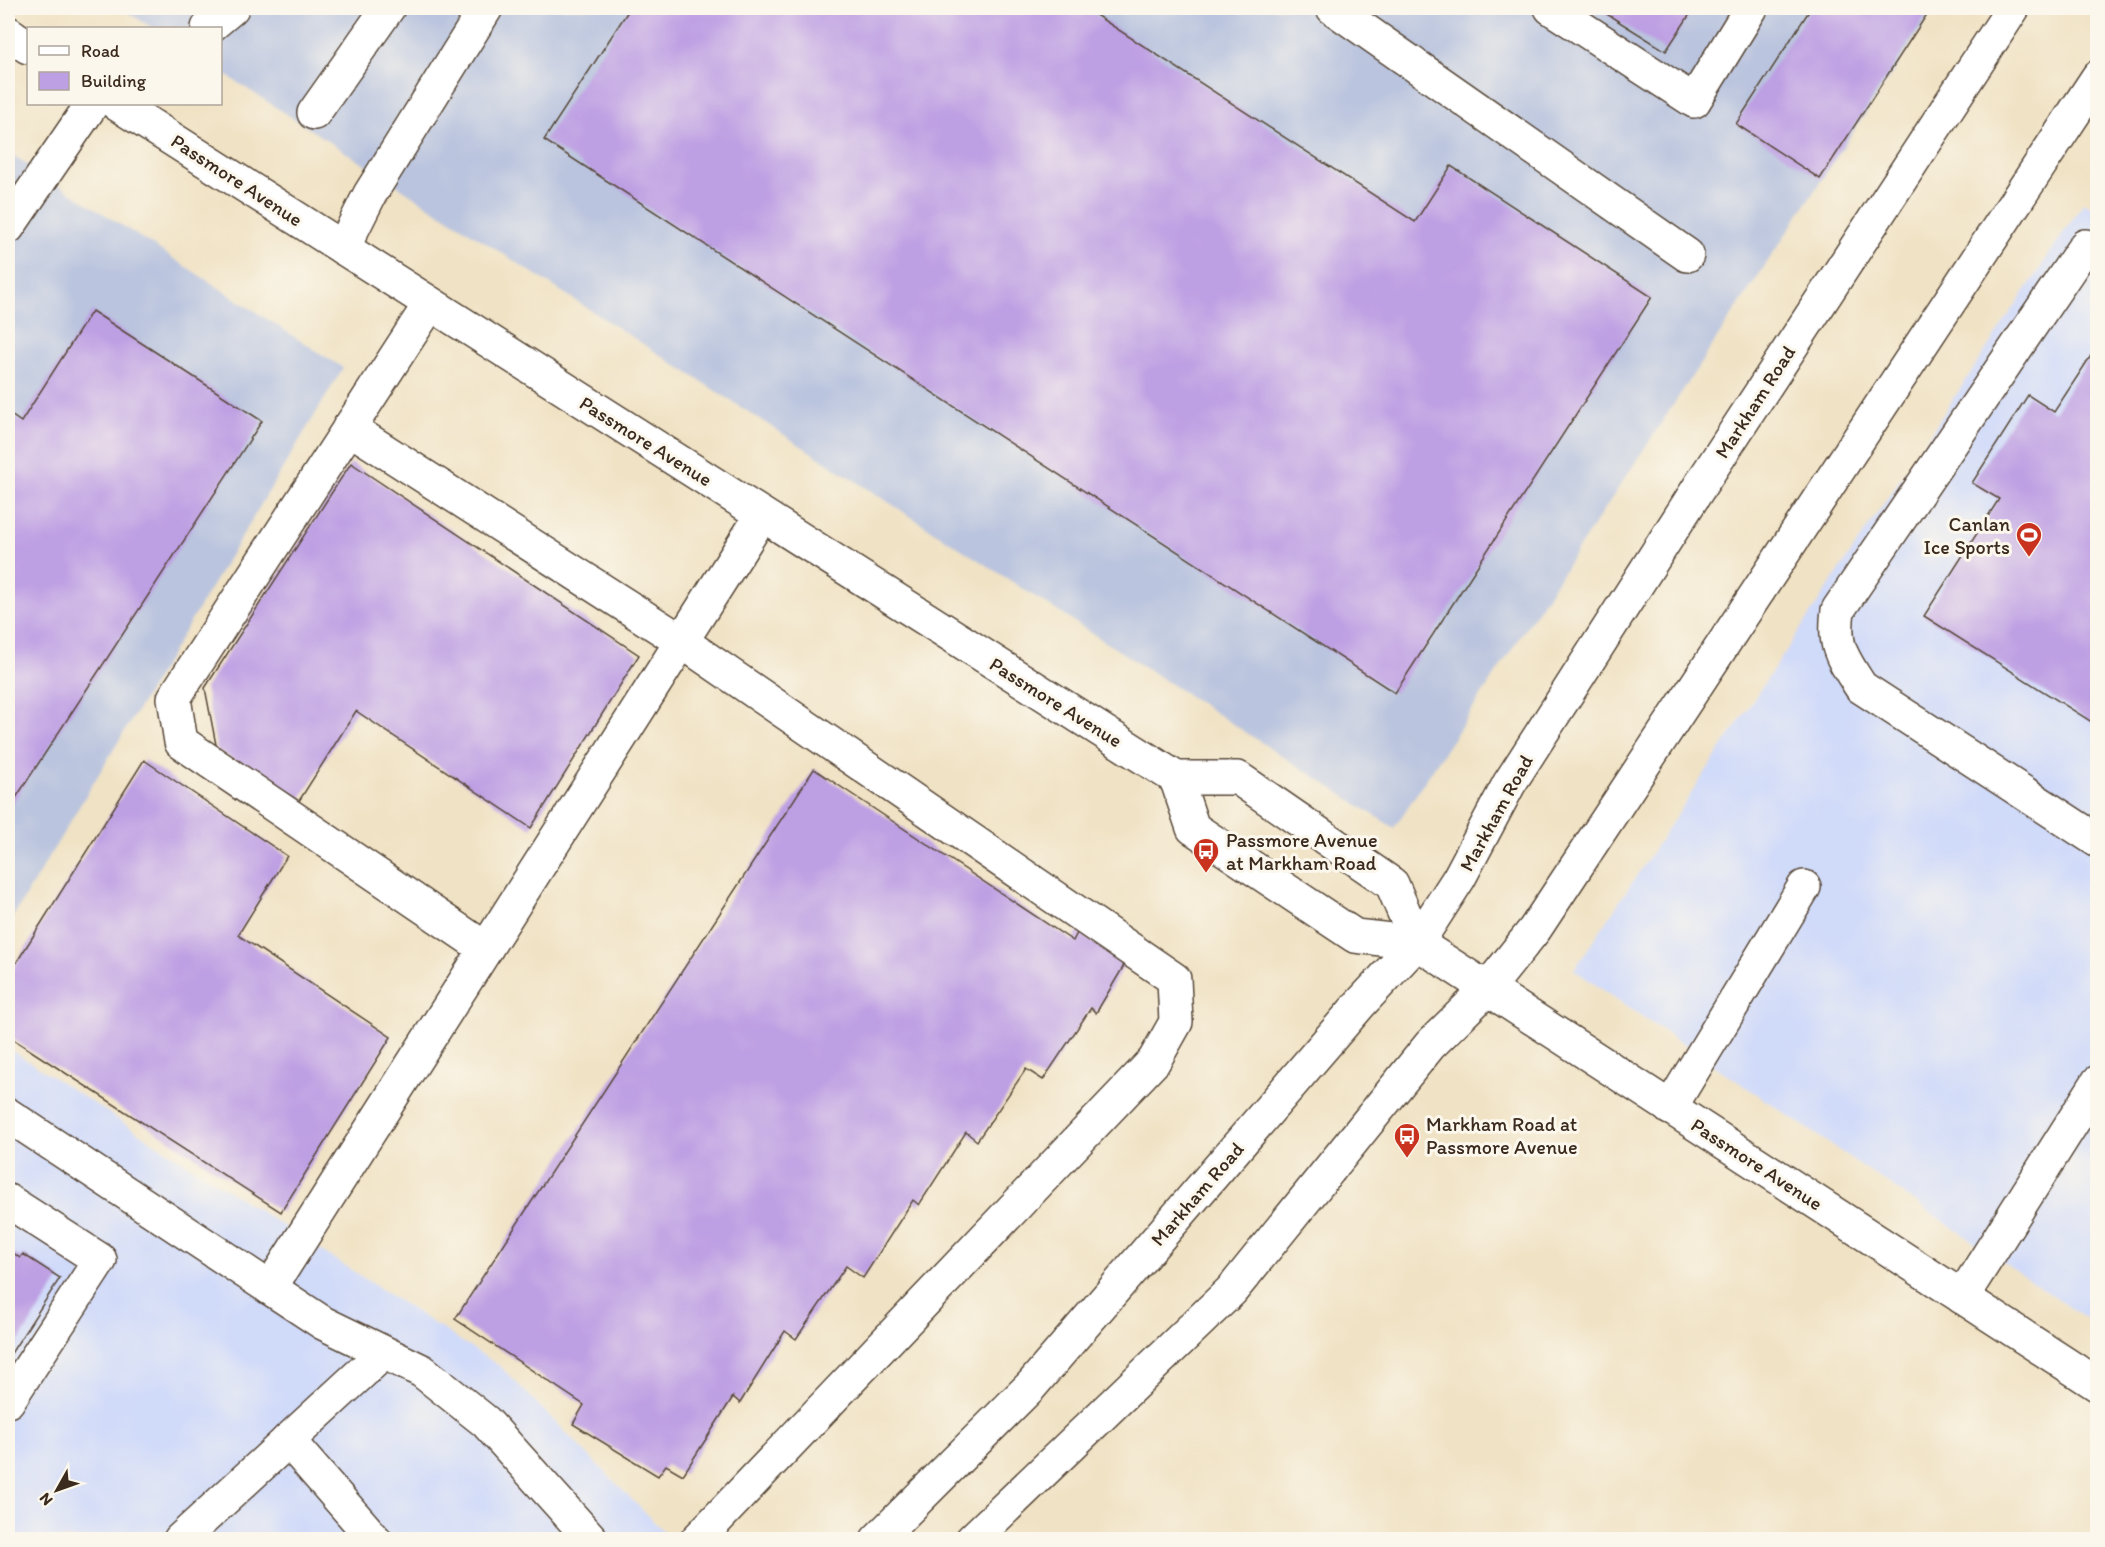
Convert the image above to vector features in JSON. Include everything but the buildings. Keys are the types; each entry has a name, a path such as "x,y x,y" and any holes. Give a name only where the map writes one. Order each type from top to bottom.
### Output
{"main road":[{"path":"209,27 232,8"},
{"path":"314,113 388,8"},
{"path":"343,248 370,194 486,8"},
{"path":"1333,8 1687,255"},
{"path":"1551,8 1694,101 1751,8"},
{"name":"Markham Road","path":"877,1539 1031,1386 1360,1004 1417,943 1459,878 1509,784 1707,475 2013,8"},
{"path":"8,33 27,46"},
{"path":"972,1539 1232,1290 1430,1045 1487,989 1535,929 2097,77"},
{"path":"8,227 91,105"},
{"name":"Passmore Avenue","path":"128,106 430,304 1176,778 1193,828 1355,936 1417,943 2097,1385"},
{"path":"2085,246 1838,610 1835,630 1841,656 1861,687 2097,841"},
{"path":"430,304 174,698 181,742 486,949"},
{"path":"349,428 681,641 1174,980 1176,1022 1154,1061 697,1539"},
{"path":"270,1288 762,514"},
{"path":"1176,778 1238,778 1392,884 1417,943"},
{"path":"1670,1108 1804,887"},
{"path":"1962,1297 2097,1082"},
{"path":"8,1115 323,1323 422,1371 486,1422 592,1539"},
{"path":"8,1201 100,1260 8,1401"},
{"path":"180,1539 383,1353"},
{"path":"288,1440 375,1539"}],"shaded area":[{"path":"120,8 1935,8 1394,828 222,73 222,27 151,27"},
{"path":"8,152 343,368 8,925"},
{"path":"2084,202 2097,210 2097,1326 1574,970"},
{"path":"8,1048 501,1367 671,1539 8,1539"}],"place":[{"name":"Canlan Ice Sports","path":"2029,558"},
{"name":"Passmore Avenue at Markham Road","path":"1206,874"},
{"name":"Markham Road at Passmore Avenue","path":"1407,1159"}]}
